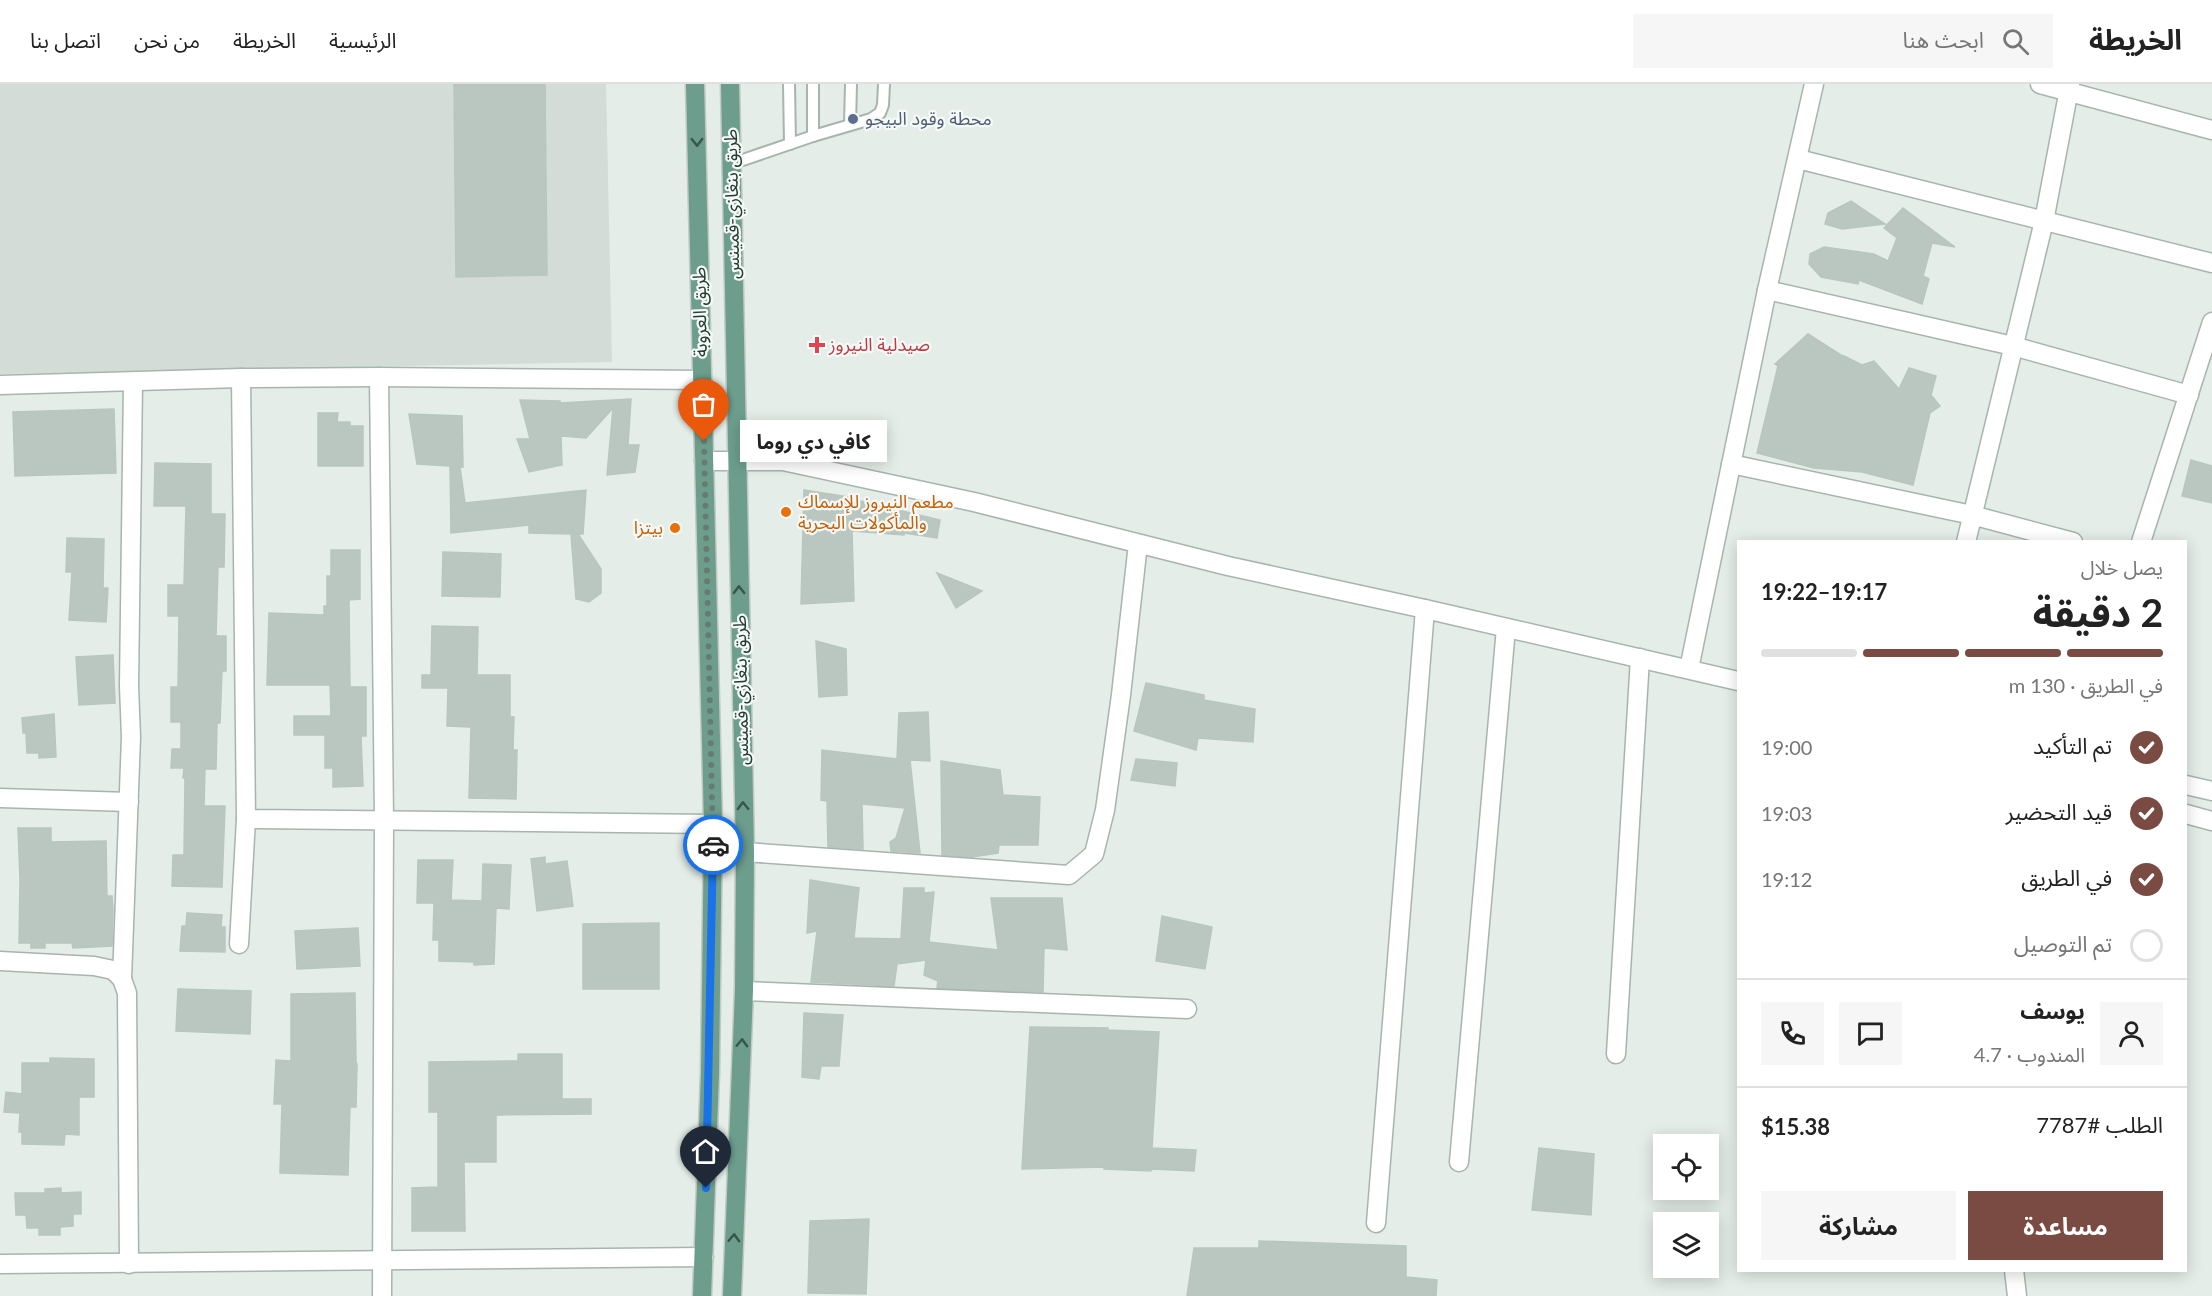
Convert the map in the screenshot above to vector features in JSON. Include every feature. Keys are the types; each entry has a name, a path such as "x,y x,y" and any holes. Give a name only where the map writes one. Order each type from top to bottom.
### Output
{"main road":[{"name":"طريق العروبة","path":"695,84 714,824 710,1073 702,1296"},
{"name":"طريق بنغازي-قمينس","path":"729,84 745,852 744,991 732,1296"}],"street":[{"path":"1689,669 1767,290 1814,84"},
{"path":"2040,84 2069,88 2212,130"},
{"path":"1966,540 2044,221 2069,88"},
{"path":"1798,159 2212,263"},
{"path":"1767,290 2013,346 2189,395"},
{"path":"2142,540 2212,322"},
{"path":"379,377 384,820 382,1296"},
{"path":"0,384 379,377 702,380"},
{"path":"239,944 246,819 241,378"},
{"path":"129,1264 127,993 122,979 131,737 129,686 133,382"},
{"path":"704,461 783,461 974,502 1228,566 1737,681"},
{"path":"1731,464 1972,515 2066,540"},
{"path":"745,852 1069,875 1094,854 1105,810 1138,544"},
{"path":"1376,1223 1425,609"},
{"path":"1459,1162 1506,628"},
{"path":"1616,1054 1640,658"},
{"path":"2187,785 2212,791"},
{"path":"0,798 129,802"},
{"path":"2187,814 2212,820"},
{"path":"246,819 714,824"},
{"path":"0,961 94,966 113,970 122,979"},
{"path":"744,991 1187,1009"},
{"path":"0,1264 704,1257"},
{"path":"2014,1272 2018,1296"}],"lane":[{"path":"789,84 790,144"},
{"path":"813,84 813,136"},
{"path":"850,84 850,125"},
{"path":"731,164 872,119 880,113 883,105 884,84"}],"shaded area":[{"path":"0,84 606,84 612,362 0,374"}],"building":[{"path":"454,84 545,84 547,275 456,277"},
{"path":"1851,201 1885,224 1842,229 1825,224 1828,213"},
{"path":"1903,208 1955,247 1932,243 1923,276 1929,279 1922,304 1859,280 1858,284 1821,277 1809,264 1810,254 1824,247 1874,254 1888,261 1897,238 1884,228"},
{"path":"1808,334 1844,357 1862,365 1874,361 1899,389 1909,368 1936,376 1931,395 1940,406 1930,413 1913,485 1862,472 1814,468 1757,453 1778,366 1775,364"},
{"path":"631,399 628,445 639,445 635,472 607,475 613,408 586,438 561,436 562,465 529,472 517,439 530,439 520,400 560,401 560,403"},
{"path":"114,409 116,473 15,476 13,412"},
{"path":"318,413 338,413 337,422 350,422 350,426 363,426 363,466 318,466"},
{"path":"409,414 462,416 463,467 460,467 465,503 586,490 583,534 578,534 601,569 601,593 589,602 576,599 571,534 529,533 529,525 451,533 450,466 417,464"},
{"path":"2191,460 2212,466 2212,503 2182,496"},
{"path":"155,463 211,464 211,514 225,514 224,567 218,567 216,636 226,636 226,671 222,671 220,723 217,723 216,769 205,769 204,806 225,806 222,887 172,886 173,855 184,855 185,778 183,778 184,768 171,768 172,749 181,749 181,722 171,722 171,687 178,687 179,616 168,616 168,585 184,585 186,506 154,506"},
{"path":"804,490 848,497 940,520 937,538 904,533 904,535 852,531 854,601 801,604"},
{"path":"67,538 104,539 103,588 108,588 106,622 69,620 72,572 66,572"},
{"path":"331,550 360,550 360,599 349,600 350,687 366,687 366,736 361,736 363,786 333,787 333,768 325,768 325,735 294,735 294,716 331,716 330,685 267,685 269,613 324,615 324,606 327,606 327,576 331,576"},
{"path":"443,552 501,554 500,597 442,596"},
{"path":"937,573 982,591 956,608"},
{"path":"432,626 478,627 477,675 510,675 510,717 514,717 513,750 517,750 516,799 469,798 471,727 447,726 448,688 422,688 422,675 431,675"},
{"path":"816,641 846,649 847,695 819,697"},
{"path":"113,655 115,703 79,705 76,657"},
{"path":"1146,683 1204,695 1204,700 1255,709 1253,742 1198,738 1196,750 1134,731"},
{"path":"928,712 930,761 910,760 920,853 891,851 890,842 896,838 905,808 862,804 863,849 828,847 827,801 821,800 822,750 897,759 899,713"},
{"path":"54,714 56,757 39,758 39,753 27,753 26,733 23,733 22,718"},
{"path":"1136,759 1177,763 1175,786 1131,780"},
{"path":"941,761 1000,770 1003,795 1040,797 1038,845 999,845 998,853 972,857 942,855"},
{"path":"18,828 51,828 51,842 106,841 107,896 112,896 113,909 112,946 73,948 72,943 45,943 45,948 31,948 31,943 19,943"},
{"path":"545,857 545,864 567,861 573,906 537,911 531,859"},
{"path":"418,860 453,860 451,900 482,901 483,864 511,865 509,909 496,908 494,964 474,965 474,962 439,961 439,940 433,940 434,903 417,903"},
{"path":"810,880 859,888 854,938 901,939 904,888 924,888 924,893 934,892 929,942 998,950 991,898 1062,898 1067,950 1044,948 1043,992 937,988 938,981 924,975 926,960 897,964 894,986 811,982 817,931 807,933"},
{"path":"187,913 222,915 221,927 225,927 225,952 180,951 182,926 186,926"},
{"path":"1162,916 1212,927 1205,969 1156,961"},
{"path":"659,923 659,989 583,989 583,924"},
{"path":"358,928 360,966 297,969 295,931"},
{"path":"178,989 251,991 250,1034 176,1031"},
{"path":"355,993 356,1107 350,1107 348,1175 280,1173 282,1104 274,1104 276,1060 291,1061 291,994"},
{"path":"804,1013 843,1015 839,1066 821,1066 819,1079 802,1077"},
{"path":"1030,1027 1108,1028 1108,1030 1159,1032 1152,1148 1196,1150 1194,1171 1104,1169 1104,1167 1022,1169"},
{"path":"518,1054 562,1054 562,1099 591,1099 591,1114 496,1115 496,1162 464,1162 465,1231 412,1231 412,1188 438,1187 438,1112 429,1112 429,1062 518,1061"},
{"path":"50,1058 94,1059 94,1097 79,1097 79,1135 65,1134 64,1145 22,1144 22,1132 19,1132 20,1113 4,1112 6,1092 22,1094 22,1063 50,1063"},
{"path":"1539,1148 1594,1154 1591,1215 1532,1210"},
{"path":"61,1188 61,1193 81,1192 81,1214 73,1214 73,1226 60,1227 60,1235 39,1235 39,1228 27,1228 26,1215 16,1215 15,1193 45,1193 45,1189"},
{"path":"869,1219 866,1294 808,1293 810,1221"},
{"path":"1259,1241 1406,1246 1406,1277 1437,1280 1436,1296 1187,1296 1194,1248 1259,1248"}],"way so far":[{"path":"704,441 713,845"}],"place":[{"name":"محطة وقود البيجو","path":"853,119"},
{"name":"صيدلية النيروز","path":"817,345"},
{"name":"كافي دي روما","path":"704,441"},
{"name":"مطعم النيروز للإسماك والمأكولات البحرية","path":"786,512"},
{"name":"بيتزا","path":"675,528"}],"route":[{"path":"706,1188 713,845"}]}
